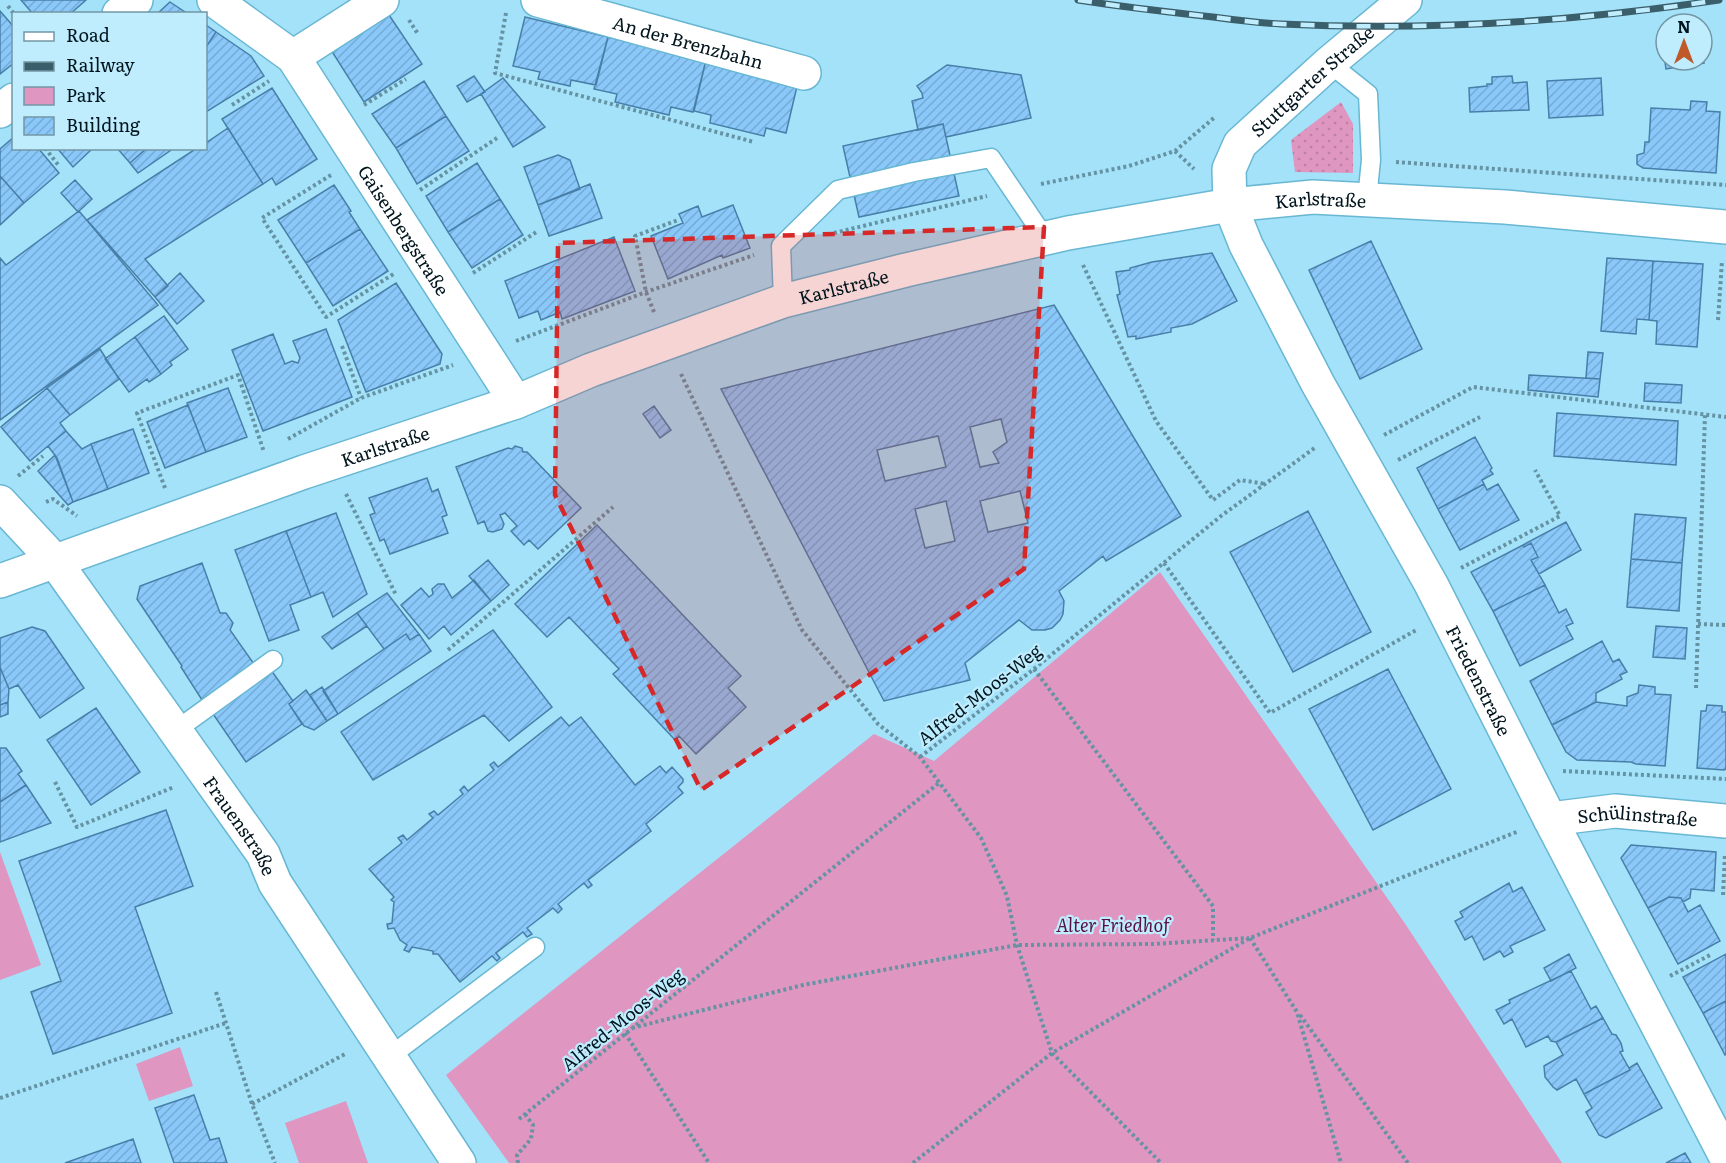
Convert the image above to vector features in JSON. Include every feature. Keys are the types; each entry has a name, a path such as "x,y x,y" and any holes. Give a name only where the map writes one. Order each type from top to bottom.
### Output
{"street":[{"path":"121,12 136,0"},
{"name":"Gaisenbergstraße","path":"214,0 295,60 516,402"},
{"path":"295,60 382,0"},
{"name":"An der Brenzbahn","path":"538,0 804,74"},
{"name":"Stuttgarter Straße","path":"1230,205 1229,169 1240,144 1329,63 1405,0"},
{"path":"0,111 12,102"},
{"name":"Karlstraße","path":"0,581 331,463 516,402 591,370 783,301 1057,235 1230,205 1313,197 1505,207 1725,227"},
{"name":"Friedenstraße","path":"1230,205 1246,245 1318,384 1431,584 1726,1157"},
{"name":"Frauenstraße","path":"6,508 54,560 262,854 275,883 459,1163"},
{"name":"Schülinstraße","path":"1550,819 1615,811 1726,821"}],"lane":[{"path":"1329,63 1368,94 1371,160 1367,199"},
{"path":"783,301 781,246 838,190 914,172 992,158 1012,190 1057,235"},
{"path":"174,731 273,660"},
{"path":"383,1047 535,947"}],"path":[{"path":"8,6 12,12"},
{"path":"506,10 495,74 754,142"},
{"path":"232,105 295,60"},
{"path":"336,123 406,79"},
{"path":"391,208 497,138"},
{"path":"47,150 59,166"},
{"path":"284,442 361,398 646,292 781,246 1012,190 1129,166 1175,151"},
{"path":"357,158 262,218 326,317 422,256"},
{"path":"1371,160 1726,185"},
{"name":"Alfred-Moos-Weg","path":"678,220 635,236 646,292 685,384 802,630 878,724 920,757 1034,669 1221,516 1305,454 1356,452"},
{"path":"1718,320 1725,227"},
{"path":"444,291 538,231"},
{"path":"1057,235 1156,421 1213,500 1240,480 1266,484"},
{"path":"342,346 361,398"},
{"path":"165,490 137,413 238,375 264,453"},
{"path":"1356,452 1473,387 1726,417"},
{"path":"1696,688 1705,415"},
{"path":"1356,452 1480,417"},
{"path":"254,457 274,447"},
{"path":"331,463 396,595"},
{"path":"1431,584 1560,516 1535,470"},
{"path":"6,508 53,499 74,516 86,516"},
{"path":"448,650 612,507"},
{"path":"1164,563 1270,713 1446,613"},
{"path":"1698,624 1726,625"},
{"path":"1034,669 1213,906 1213,940"},
{"path":"920,757 981,837 1007,896 1017,945 1052,1053 1161,1163"},
{"path":"55,782 77,827 206,775"},
{"name":"Alfred-Moos-Weg","path":"519,1119 939,783"},
{"path":"913,1163 1052,1053 1250,938 1550,819"},
{"path":"1723,895 1726,844"},
{"path":"632,1028 803,985 1017,945 1154,944 1250,938"},
{"path":"1250,938 1297,1012 1407,1163"},
{"path":"1640,992 1712,954"},
{"path":"216,992 252,1104 275,1163"},
{"path":"1297,1012 1341,1163"},
{"path":"0,1098 226,1023"},
{"path":"625,1033 709,1163"},
{"path":"252,1104 383,1047"},
{"path":"518,1163 517,1155 531,1139 533,1125 525,1114"}],"highlighted area":[{"path":"1044,227 1024,569 701,790 555,495 558,243"}],"green space":[{"path":"1341,102 1353,124 1353,173 1295,172 1291,140"},
{"name":"Alter Friedhof","path":"1160,572 1406,925 1562,1163 509,1163 446,1075 874,734 934,761"},
{"path":"0,852 41,965 0,980"},
{"path":"180,1047 193,1086 149,1101 136,1064"},
{"path":"346,1101 368,1163 299,1163 285,1123"}],"building":[{"path":"21,0 86,0 72,12 31,12"},
{"path":"170,2 185,12 159,12"},
{"path":"0,11 12,25 12,65 0,74"},
{"path":"387,12 422,64 364,102 331,50"},
{"path":"525,17 608,37 596,85 571,80 570,86 538,79 540,72 513,66"},
{"path":"207,26 216,32 207,46"},
{"path":"216,32 251,56 264,76 207,111 207,46"},
{"path":"608,37 706,60 693,112 671,107 669,115 615,102 617,94 594,89"},
{"path":"706,60 798,82 786,133 766,128 764,136 710,123 711,115 694,111"},
{"path":"947,65 1021,75 1031,118 946,137 943,124 918,130 912,101 923,98 917,86"},
{"path":"474,76 485,92 467,102 457,86"},
{"path":"1512,76 1513,83 1527,82 1529,110 1470,112 1469,88 1492,84 1492,77"},
{"path":"503,78 545,127 513,147 481,94"},
{"path":"1601,78 1603,115 1549,118 1547,81"},
{"path":"424,81 446,116 396,148 372,114"},
{"path":"272,88 317,159 276,185 272,178 263,184 222,119"},
{"path":"1691,101 1707,102 1706,111 1720,112 1716,173 1643,168 1637,164 1637,155 1644,153 1645,142 1649,142 1651,108 1690,110"},
{"path":"446,116 469,151 417,184 396,148"},
{"path":"943,124 959,196 859,217 843,146"},
{"path":"228,128 263,184 145,259 168,286 155,297 87,220 194,150 207,150 207,142"},
{"path":"12,139 12,150 40,150 59,173 24,203 0,176 0,149"},
{"path":"59,150 91,150 73,167"},
{"path":"119,150 145,150 130,163"},
{"path":"145,150 171,150 138,173 130,163"},
{"path":"558,155 570,160 580,189 538,205 524,167"},
{"path":"477,163 500,199 448,232 426,196"},
{"path":"0,176 24,203 0,225"},
{"path":"75,180 92,199 78,212 61,193"},
{"path":"590,184 602,218 549,236 538,205"},
{"path":"334,185 360,229 306,263 278,220"},
{"path":"500,199 523,235 472,268 448,232"},
{"path":"733,205 750,248 723,258 722,255 668,279 651,236 683,223 679,214 698,206 702,217"},
{"path":"79,211 158,305 0,420 0,258 6,265"},
{"path":"360,229 388,271 333,306 306,263"},
{"path":"614,237 635,291 562,319 560,312 541,320 538,311 519,318 505,281"},
{"path":"1371,241 1422,349 1360,379 1309,270"},
{"path":"1212,253 1237,301 1192,324 1171,328 1171,332 1136,339 1136,336 1128,337 1117,295 1120,294 1116,272 1130,270 1130,268 1152,262"},
{"path":"1607,258 1653,261 1649,320 1637,319 1636,334 1601,331"},
{"path":"1653,261 1703,264 1697,347 1656,344 1657,321 1649,320"},
{"path":"180,273 204,301 177,324 155,297"},
{"path":"396,283 442,354 440,364 366,392 338,320"},
{"path":"1054,305 1181,516 1106,561 1103,556 1059,591 1064,601 1063,614 1052,628 1032,630 1019,620 965,663 970,680 884,701 721,389","holes":["1001,419 1007,442 993,452 999,463 980,467 970,427","938,436 946,467 885,481 877,450","1020,491 1028,523 988,532 980,501","946,501 955,541 925,548 915,509"]},
{"path":"164,316 188,349 170,362 172,365 161,374 135,337"},
{"path":"326,329 352,397 263,431 232,350 273,334 285,364 292,361 298,363 300,358 293,341"},
{"path":"135,337 161,374 149,382 147,379 129,392 105,359"},
{"path":"100,349 119,379 70,415 47,388"},
{"path":"1588,352 1603,353 1600,379 1586,378"},
{"path":"1529,375 1600,379 1598,397 1528,390"},
{"path":"1645,383 1682,385 1681,403 1644,401"},
{"path":"47,388 70,415 60,423 66,431 30,461 1,427"},
{"path":"228,388 247,437 206,452 187,403"},
{"path":"188,405 206,452 165,468 147,422"},
{"path":"654,406 671,430 660,438 643,414"},
{"path":"1557,413 1678,421 1676,465 1554,456"},
{"path":"133,429 149,473 108,489 91,444"},
{"path":"66,431 82,449 91,444 108,489 73,502 57,458 48,446"},
{"path":"1475,437 1493,474 1482,480 1484,484 1438,509 1417,468"},
{"path":"515,446 527,452 581,508 538,549 529,540 524,545 511,531 517,526 505,513 500,515 504,524 502,529 488,531 484,521 478,524 456,467 508,448 512,449"},
{"path":"55,455 73,502 68,505 38,471"},
{"path":"427,478 432,492 438,489 447,515 442,517 448,533 390,554 384,539 380,541 370,515 375,513 369,498"},
{"path":"1484,484 1487,490 1498,484 1519,520 1460,550 1438,509"},
{"path":"1308,511 1371,632 1293,672 1230,552"},
{"path":"336,513 367,594 333,617 323,592 311,597 286,531"},
{"path":"1635,514 1686,518 1682,563 1631,559"},
{"path":"1566,522 1581,550 1539,574 1531,560 1538,557 1531,543 1524,547 1523,545"},
{"path":"597,525 741,676 728,688 746,707 696,754 679,736 675,740 613,674 619,669 569,617 547,637 515,604"},
{"path":"286,531 311,597 290,605 299,630 269,641 235,550"},
{"path":"1531,543 1538,557 1531,560 1545,585 1493,611 1471,572"},
{"path":"1631,559 1682,563 1679,611 1627,607"},
{"path":"488,560 509,585 491,601 469,576"},
{"path":"202,563 220,613 226,613 233,623 230,630 254,664 202,700 137,599 140,586"},
{"path":"474,580 491,601 451,635 444,626 429,639 401,605 421,588 429,597 433,594 432,589 438,584 444,584 452,598"},
{"path":"1545,585 1559,613 1566,609 1573,623 1566,626 1573,639 1520,666 1493,611"},
{"path":"387,593 419,634 410,640 406,634 384,649 357,613"},
{"path":"357,613 367,626 332,649 322,637"},
{"path":"1656,626 1687,628 1685,659 1653,657"},
{"path":"32,627 45,631 84,688 40,718 18,685 9,689 0,667 0,638"},
{"path":"493,630 552,707 509,741 484,715 373,780 341,732"},
{"path":"406,634 410,640 419,634 431,651 338,714 323,691"},
{"path":"1602,641 1613,662 1619,659 1627,672 1620,675 1622,679 1596,693 1596,702 1552,725 1530,681"},
{"path":"0,667 9,689 8,702 0,705"},
{"path":"1388,669 1451,789 1373,830 1309,709"},
{"path":"271,670 293,701 289,704 302,724 246,762 211,711"},
{"path":"1639,685 1655,687 1655,694 1671,695 1665,766 1577,760 1566,752 1552,725 1596,702 1627,706 1627,697 1638,693"},
{"path":"322,687 338,714 327,721 310,695"},
{"path":"306,690 327,721 314,730 304,726 289,704"},
{"path":"8,702 8,714 0,717 0,705"},
{"path":"1707,705 1722,706 1722,712 1726,712 1726,769 1724,770 1697,768 1701,711 1706,711"},
{"path":"96,708 140,772 91,805 47,740"},
{"path":"561,717 569,726 581,717 635,785 660,766 666,773 672,767 683,779 678,787 683,793 646,824 651,831 588,880 592,885 588,888 584,883 558,904 562,909 558,913 553,908 527,928 532,934 527,937 523,932 496,953 500,958 497,961 492,956 460,982 438,954 433,954 433,951 412,947 409,952 404,950 407,945 400,940 394,928 388,929 387,924 392,923 394,902 391,900 394,897 369,869 402,843 398,838 403,835 407,840 433,818 429,814 434,811 438,815 463,794 460,790 464,786 468,791 494,770 490,765 494,762 498,767"},
{"path":"0,748 6,748 22,771 18,774 26,785 0,802"},
{"path":"26,785 51,823 0,842 0,802"},
{"path":"166,810 193,886 135,907 172,1013 53,1054 31,992 61,981 19,861"},
{"path":"1631,845 1716,852 1714,891 1691,889 1690,898 1683,902 1681,898 1669,897 1648,908 1621,858"},
{"path":"1509,883 1513,892 1522,887 1545,930 1510,946 1513,952 1504,957 1500,951 1484,960 1472,936 1465,940 1455,921 1463,917 1460,912"},
{"path":"1669,897 1681,898 1688,912 1700,905 1720,941 1678,964 1648,908"},
{"path":"1569,954 1576,968 1551,981 1544,968"},
{"path":"1726,954 1726,1001 1703,1013 1683,977"},
{"path":"1571,971 1591,1009 1596,1006 1603,1018 1556,1042 1551,1041 1548,1036 1526,1047 1512,1019 1504,1024 1496,1010 1510,1003 1509,1000"},
{"path":"1726,1001 1726,1054 1725,1055 1703,1013"},
{"path":"1603,1018 1612,1034 1616,1035 1621,1043 1623,1051 1620,1052 1630,1070 1584,1094 1576,1079 1557,1090 1545,1077 1544,1066 1563,1055 1556,1042"},
{"path":"1637,1063 1662,1108 1606,1138 1599,1135 1586,1112 1592,1108 1584,1094 1630,1070 1629,1068"},
{"path":"194,1095 210,1140 219,1138 227,1163 174,1163 155,1108"},
{"path":"133,1139 141,1163 65,1163"},
{"path":"1685,1153 1691,1163 1666,1163"}],"railway":[{"path":"1078,0 1264,23 1336,26 1500,23 1609,14 1719,0"}]}
